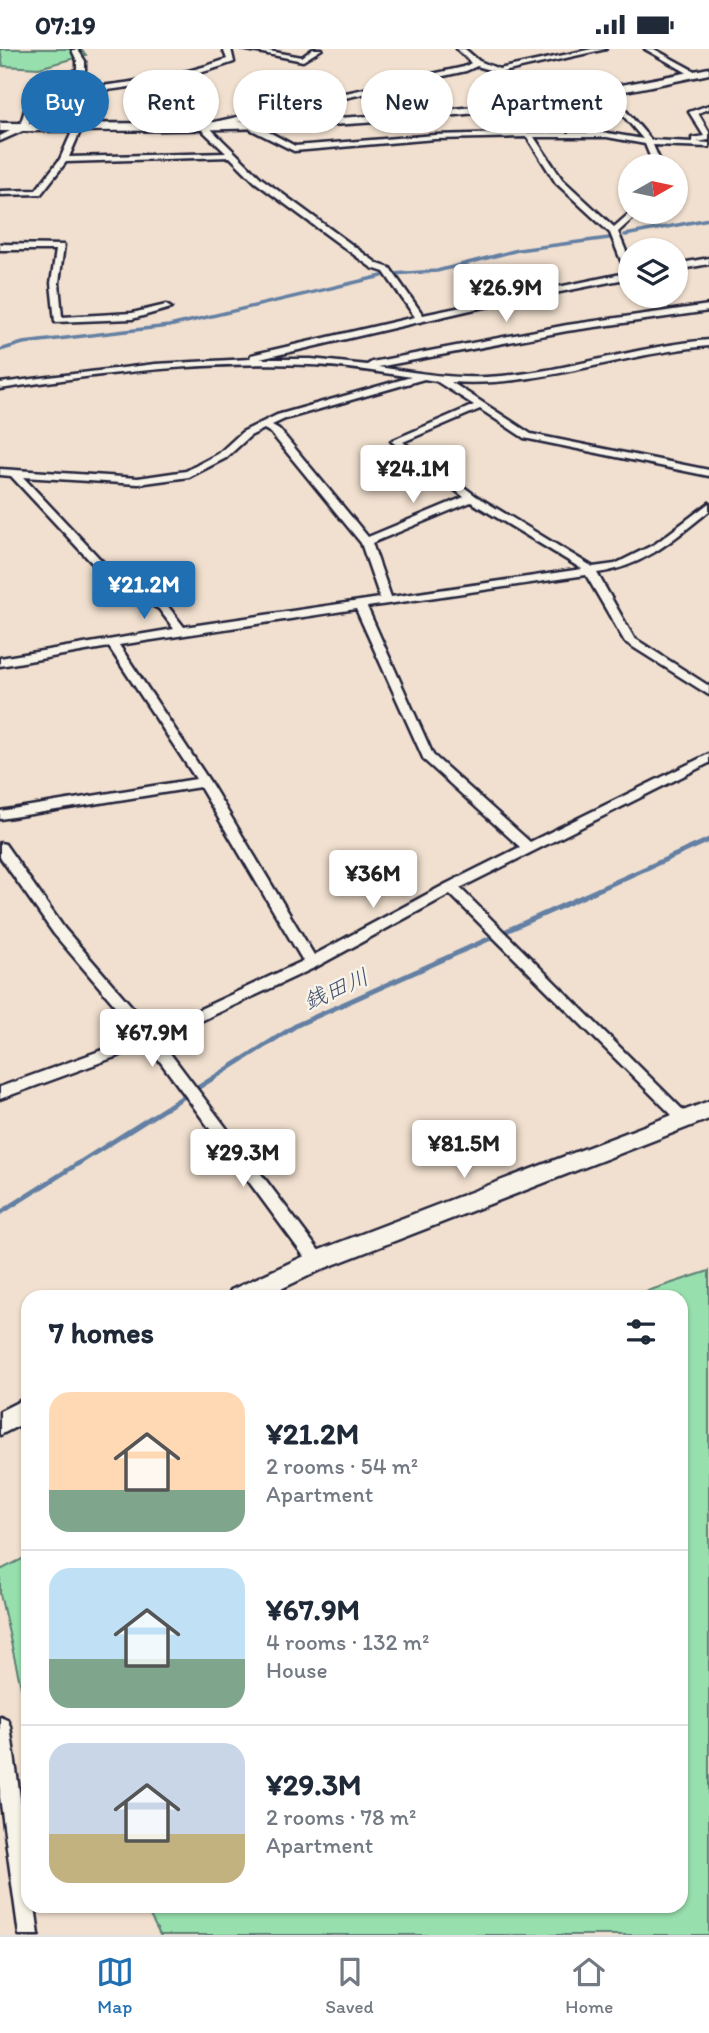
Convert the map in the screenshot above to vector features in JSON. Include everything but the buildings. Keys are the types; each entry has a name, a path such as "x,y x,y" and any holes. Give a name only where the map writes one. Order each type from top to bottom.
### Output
{"main road":[{"path":"627,88 709,71"},
{"path":"347,121 467,111"},
{"path":"0,127 21,127"},
{"path":"255,1290 317,1261 709,1110"},
{"path":"0,1424 21,1412"}],"street":[{"path":"109,86 182,76 231,60 227,49"},
{"path":"246,49 303,59 318,49"},
{"path":"461,49 476,63 499,71 602,49"},
{"path":"649,49 696,74"},
{"path":"75,52 81,61 81,70"},
{"path":"219,124 427,79 466,69 476,63"},
{"path":"648,142 709,138 693,112 709,107"},
{"path":"627,116 648,142 653,154"},
{"path":"0,139 21,128"},
{"path":"0,193 38,192 64,160 75,133"},
{"path":"210,133 250,174 375,265 387,270 421,319"},
{"path":"264,133 293,149 449,136 529,135 607,135 648,142 709,145"},
{"path":"529,135 564,187 614,232 618,242"},
{"path":"64,160 232,155"},
{"path":"614,232 623,224"},
{"path":"0,247 61,247 55,283 58,320 132,316 166,308"},
{"path":"688,265 709,261"},
{"path":"229,363 618,276"},
{"path":"365,367 567,328 709,308"},
{"path":"0,386 53,377 229,363 312,362 439,378 499,379 709,343"},
{"path":"0,472 126,480 163,479 189,474 213,462 246,433 265,425 299,411 424,376"},
{"path":"439,378 515,430 543,440 709,473"},
{"path":"480,406 396,441 472,498 591,571 629,640 709,691"},
{"path":"265,425 280,436 366,542 387,601"},
{"path":"14,473 97,562 121,584 163,607 181,631"},
{"path":"366,542 472,498"},
{"path":"0,662 181,631 618,567 635,561 659,546 709,506"},
{"path":"360,605 428,757 529,848"},
{"path":"112,643 204,782 311,964"},
{"path":"0,1093 151,1038 311,964 452,887 709,758"},
{"path":"0,815 204,782"},
{"path":"0,847 59,930 151,1038 317,1261"},
{"path":"452,887 685,1119"},
{"path":"0,1725 21,1877"},
{"path":"26,1913 29,1935"}],"green space":[{"path":"0,49 81,49 86,55 39,68 3,66"},
{"path":"709,1271 709,1935 160,1935 149,1913 688,1913 688,1290 651,1290"},
{"path":"21,1560 21,1687 0,1594 0,1570"}],"waterway":[{"path":"625,235 709,219"},
{"path":"392,274 437,271 518,250 609,238"},
{"path":"0,350 23,343 169,326 382,276"},
{"name":"銭田川","path":"0,1213 297,1025 709,840"}]}
